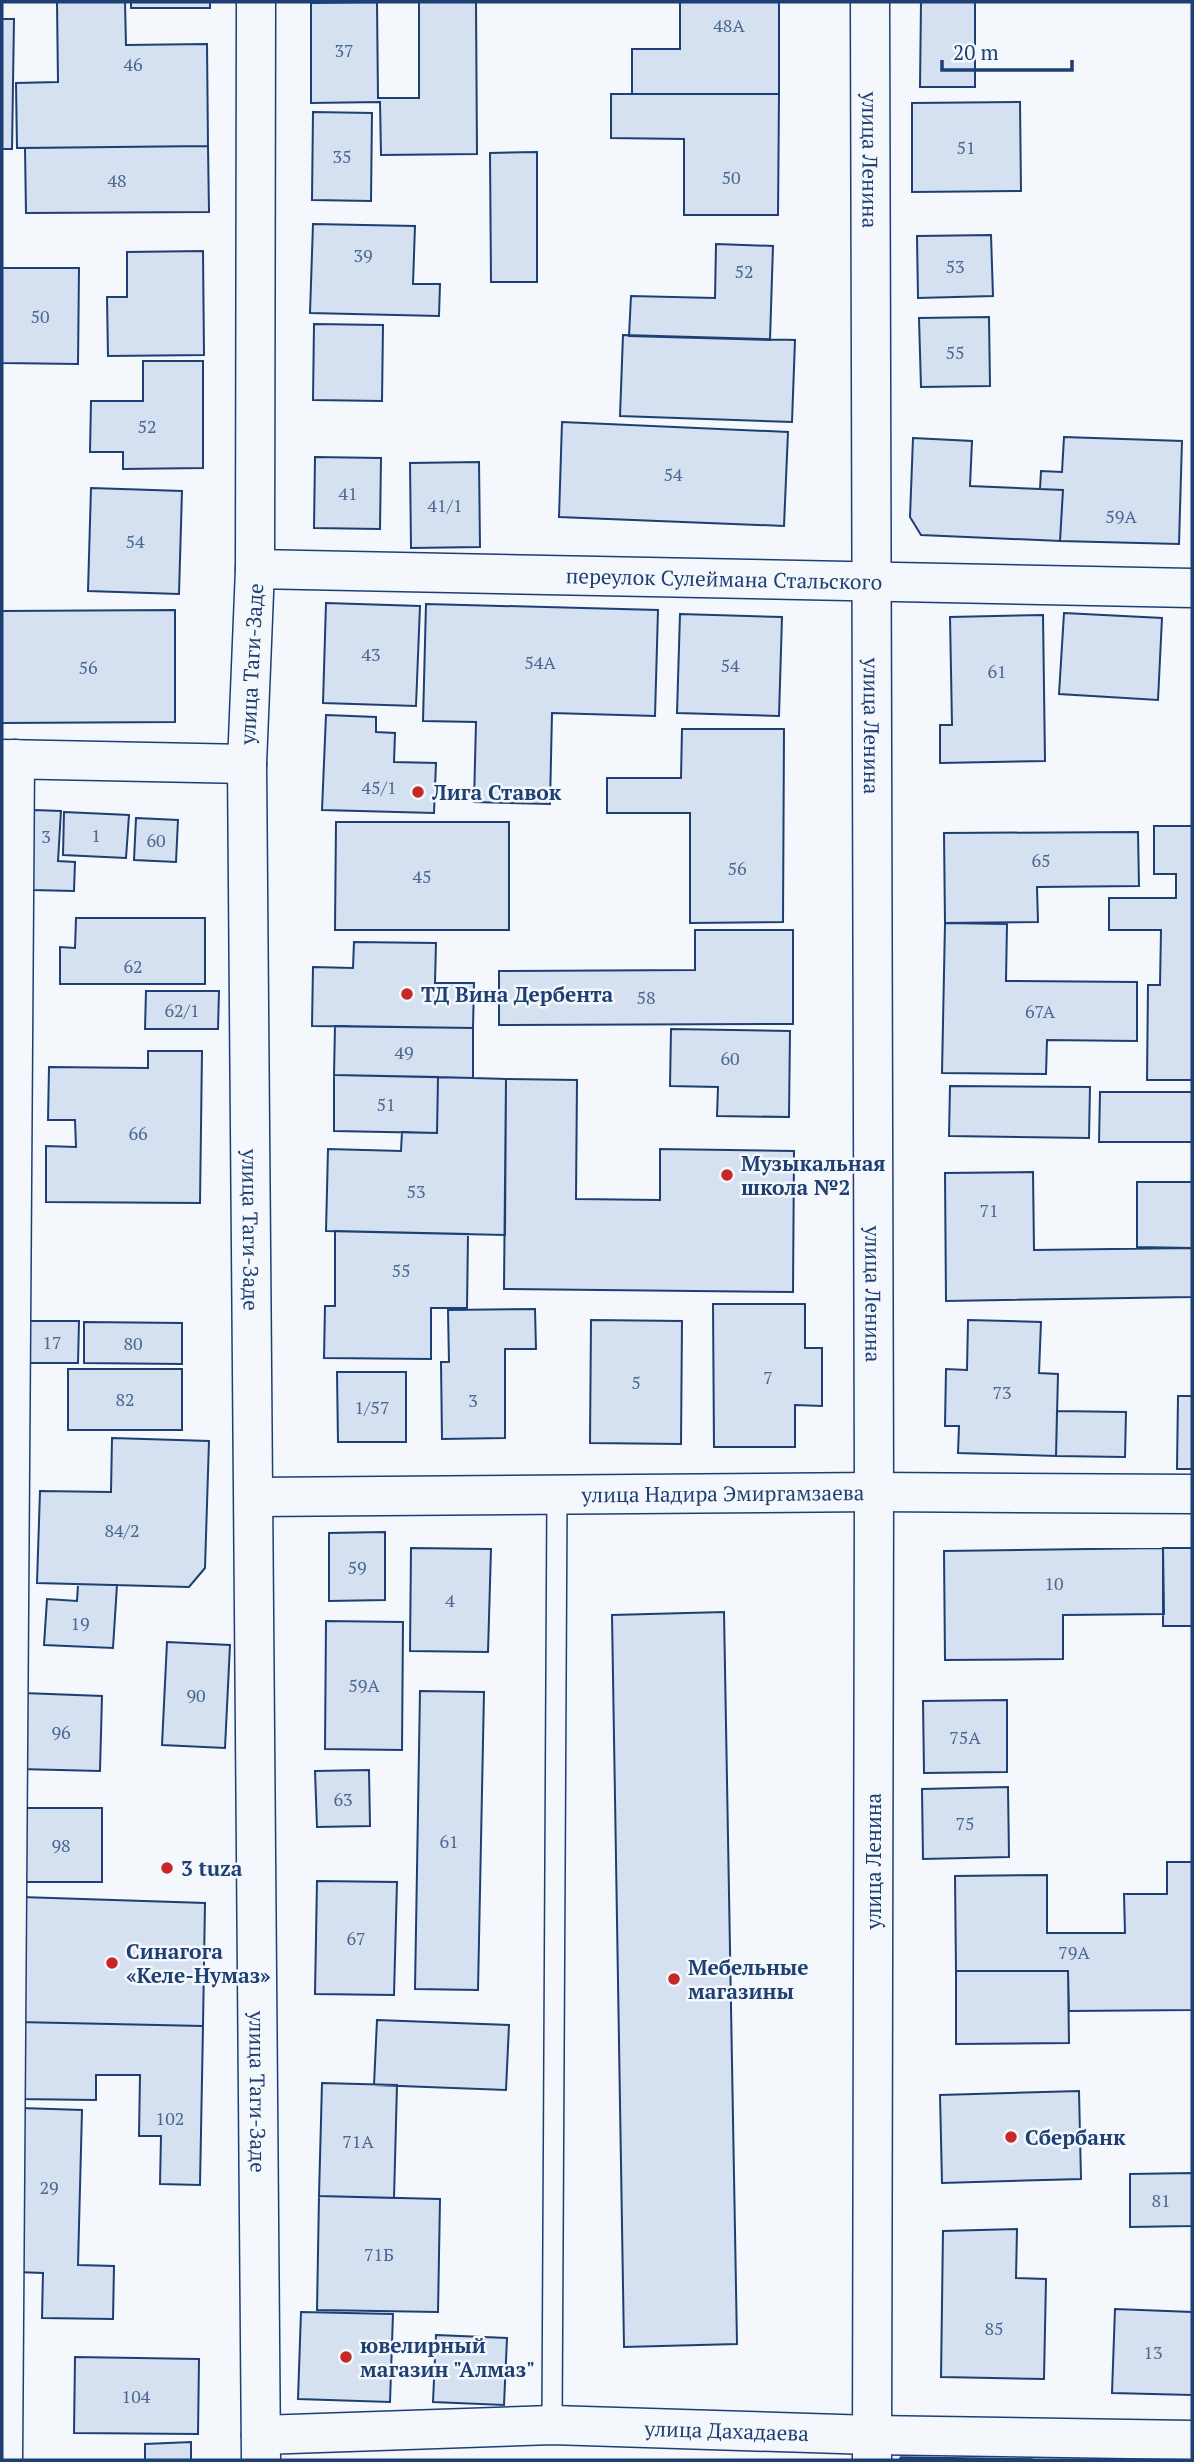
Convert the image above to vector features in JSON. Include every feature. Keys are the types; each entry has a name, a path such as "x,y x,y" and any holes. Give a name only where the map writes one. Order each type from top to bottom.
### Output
{"street":[{"name":"улица Таги-Заде","path":"256,2 255,569 247,764 261,2447"},
{"name":"улица Ленина","path":"870,2 874,1492 872,2448"},
{"name":"переулок Сулеймана Стальского","path":"255,569 1192,588"},
{"path":"3,2460 8,759 247,764"},
{"name":"улица Надира Эмиргамзаева","path":"254,1497 874,1492 1192,1494"},
{"name":"улица Дахадаева","path":"261,2447 552,2425 872,2448 1192,2440"}],"lane":[{"path":"552,2425 557,1495"}],"building":[{"path":"57,2 125,2 126,45 207,44 208,146 17,148 16,83 58,82"},
{"path":"131,2 210,2 210,8 131,8"},
{"path":"377,2 378,98 419,98 419,2 476,2 477,154 381,155 380,102 311,103 311,3"},
{"path":"680,2 779,2 779,94 632,94 632,49 680,49"},
{"path":"921,2 975,2 975,87 920,87"},
{"path":"2,19 14,19 12,149 2,149"},
{"path":"611,94 779,94 778,215 684,215 684,139 611,138"},
{"path":"1020,102 1021,191 912,192 912,103"},
{"path":"313,112 372,113 371,201 312,200"},
{"path":"208,146 209,212 26,213 25,148"},
{"path":"537,152 537,282 491,282 490,153"},
{"path":"313,224 415,226 413,284 440,284 439,316 310,313"},
{"path":"991,235 993,296 918,298 917,236"},
{"path":"716,244 773,246 770,340 629,336 631,296 715,298"},
{"path":"203,251 204,355 108,356 107,297 127,297 127,252"},
{"path":"2,268 79,268 78,364 2,363"},
{"path":"989,317 990,386 921,387 919,318"},
{"path":"314,324 383,325 382,401 313,400"},
{"path":"623,335 795,340 792,422 620,416"},
{"path":"143,361 203,361 203,468 123,469 123,452 90,452 91,401 143,401"},
{"path":"562,422 788,432 784,526 559,517"},
{"path":"1064,437 1182,441 1179,544 1060,541 1063,490 1040,489 1041,471 1062,472"},
{"path":"913,438 972,441 970,486 1063,490 1060,541 921,535 910,517"},
{"path":"315,457 381,458 380,529 314,528"},
{"path":"479,462 480,547 411,548 410,463"},
{"path":"91,488 182,491 179,594 88,591"},
{"path":"326,603 420,606 416,706 323,703"},
{"path":"426,604 658,610 655,716 552,713 550,804 474,802 476,722 423,721"},
{"path":"175,610 175,722 2,723 2,611"},
{"path":"1064,613 1162,618 1158,700 1059,694"},
{"path":"680,614 782,617 779,716 677,713"},
{"path":"1043,615 1045,761 940,763 940,725 952,725 950,617"},
{"path":"326,715 376,717 376,732 395,733 394,762 436,763 434,813 322,810"},
{"path":"682,729 784,729 783,922 690,923 690,813 607,813 607,778 681,778"},
{"path":"34,810 61,811 58,861 75,862 74,891 31,890"},
{"path":"64,812 129,815 126,858 63,855"},
{"path":"136,818 178,820 176,862 134,860"},
{"path":"336,822 509,822 509,930 335,930"},
{"path":"1154,826 1192,826 1192,1080 1147,1080 1148,985 1160,985 1161,930 1109,930 1109,898 1176,898 1176,874 1154,874"},
{"path":"1138,832 1139,886 1037,887 1038,922 945,923 944,833"},
{"path":"76,918 205,918 205,984 60,984 60,947 75,948"},
{"path":"945,923 1007,924 1006,981 1137,982 1137,1041 1047,1040 1046,1074 942,1073"},
{"path":"695,930 793,930 793,1024 499,1025 499,971 695,970"},
{"path":"354,942 436,943 435,983 474,983 473,1028 312,1026 313,967 353,968"},
{"path":"146,991 219,991 218,1029 145,1029"},
{"path":"335,1026 473,1028 473,1078 334,1075"},
{"path":"671,1029 790,1031 789,1117 717,1116 718,1087 670,1086"},
{"path":"148,1051 202,1051 200,1203 46,1202 46,1146 76,1147 75,1120 48,1120 49,1067 148,1068"},
{"path":"334,1075 438,1077 437,1133 334,1131"},
{"path":"438,1077 506,1079 505,1235 326,1231 328,1149 401,1151 402,1132 437,1133"},
{"name":"Музыкальная школа №2","path":"506,1079 577,1080 576,1199 660,1200 660,1149 794,1151 793,1292 504,1289"},
{"path":"950,1086 1090,1087 1089,1138 949,1136"},
{"path":"1100,1092 1192,1092 1192,1142 1099,1142"},
{"path":"1033,1172 1034,1250 1192,1248 1192,1297 946,1301 945,1173"},
{"path":"1137,1182 1192,1182 1192,1248 1137,1247"},
{"path":"335,1231 468,1234 467,1308 431,1308 431,1359 324,1358 325,1306 335,1306"},
{"path":"713,1304 805,1304 805,1348 822,1348 822,1406 795,1405 795,1447 714,1447"},
{"path":"535,1309 536,1349 505,1349 505,1438 442,1439 441,1362 449,1362 448,1310"},
{"path":"591,1320 682,1321 681,1444 590,1443"},
{"path":"968,1320 1041,1322 1039,1373 1058,1374 1056,1456 958,1453 959,1426 945,1426 946,1369 967,1370"},
{"path":"26,1321 79,1321 78,1363 26,1363"},
{"path":"84,1322 182,1323 182,1364 84,1363"},
{"path":"68,1369 182,1369 182,1430 68,1430"},
{"path":"337,1372 406,1372 406,1442 338,1442"},
{"path":"1178,1396 1192,1396 1192,1469 1177,1469"},
{"path":"1057,1411 1126,1412 1125,1457 1056,1456"},
{"path":"112,1438 209,1441 205,1568 189,1587 37,1583 40,1491 111,1492"},
{"path":"385,1532 385,1600 329,1601 329,1533"},
{"path":"411,1548 491,1549 488,1652 410,1651"},
{"path":"1163,1548 1192,1548 1192,1626 1163,1626"},
{"path":"1163,1548 1164,1614 1063,1615 1063,1659 945,1660 944,1551"},
{"path":"78,1585 117,1585 113,1648 44,1645 47,1599 77,1601"},
{"name":"Мебельные магазины","path":"724,1612 737,2344 624,2347 612,1615"},
{"path":"326,1621 403,1622 402,1750 325,1749"},
{"path":"167,1642 230,1645 225,1748 162,1745"},
{"path":"420,1691 484,1692 478,1990 415,1989"},
{"path":"23,1693 102,1696 100,1771 19,1769"},
{"path":"1007,1700 1007,1772 924,1773 923,1701"},
{"path":"369,1770 370,1826 317,1827 315,1771"},
{"path":"1008,1787 1009,1857 923,1859 922,1789"},
{"path":"19,1808 102,1808 102,1882 20,1882"},
{"path":"1167,1862 1192,1862 1192,2010 1069,2011 1068,1971 956,1971 955,1876 1047,1875 1047,1933 1125,1933 1124,1894 1167,1894"},
{"path":"317,1881 397,1882 394,1995 315,1994"},
{"name":"Синагога «Келе-Нумаз»","path":"21,1897 205,1903 203,2026 18,2022"},
{"path":"956,1971 1068,1971 1069,2043 956,2044"},
{"path":"377,2020 509,2025 506,2090 374,2085"},
{"path":"18,2022 203,2026 200,2185 160,2184 161,2136 139,2136 140,2075 96,2075 96,2100 16,2099"},
{"path":"322,2083 397,2085 394,2198 319,2196"},
{"name":"Сбербанк","path":"1079,2091 1081,2179 942,2183 940,2095"},
{"path":"21,2108 82,2110 78,2265 114,2266 113,2319 42,2318 43,2273 16,2272"},
{"path":"1192,2173 1192,2226 1130,2227 1130,2174"},
{"path":"319,2196 440,2199 438,2312 317,2310"},
{"path":"1017,2229 1016,2278 1046,2279 1044,2379 941,2377 943,2231"},
{"path":"1115,2309 1192,2312 1192,2395 1112,2393"},
{"name":"ювелирный магазин \"Алмаз\"","path":"301,2312 393,2314 390,2402 298,2399"},
{"path":"436,2335 507,2338 504,2405 433,2402"},
{"path":"75,2357 199,2359 198,2434 74,2433"},
{"path":"191,2442 191,2460 145,2460 145,2444"}],"wall":[{"path":"901,2460 1032,2460"}],"place":[{"name":"Лига Ставок","path":"418,792"},
{"name":"ТД Вина Дербента","path":"407,994"},
{"name":"Музыкальная школа №2","path":"727,1175"},
{"name":"3 tuza","path":"167,1868"},
{"name":"Синагога «Келе-Нумаз»","path":"112,1963"},
{"name":"Мебельные магазины","path":"674,1979"},
{"name":"Сбербанк","path":"1011,2137"},
{"name":"ювелирный магазин \"Алмаз\"","path":"346,2357"}]}
